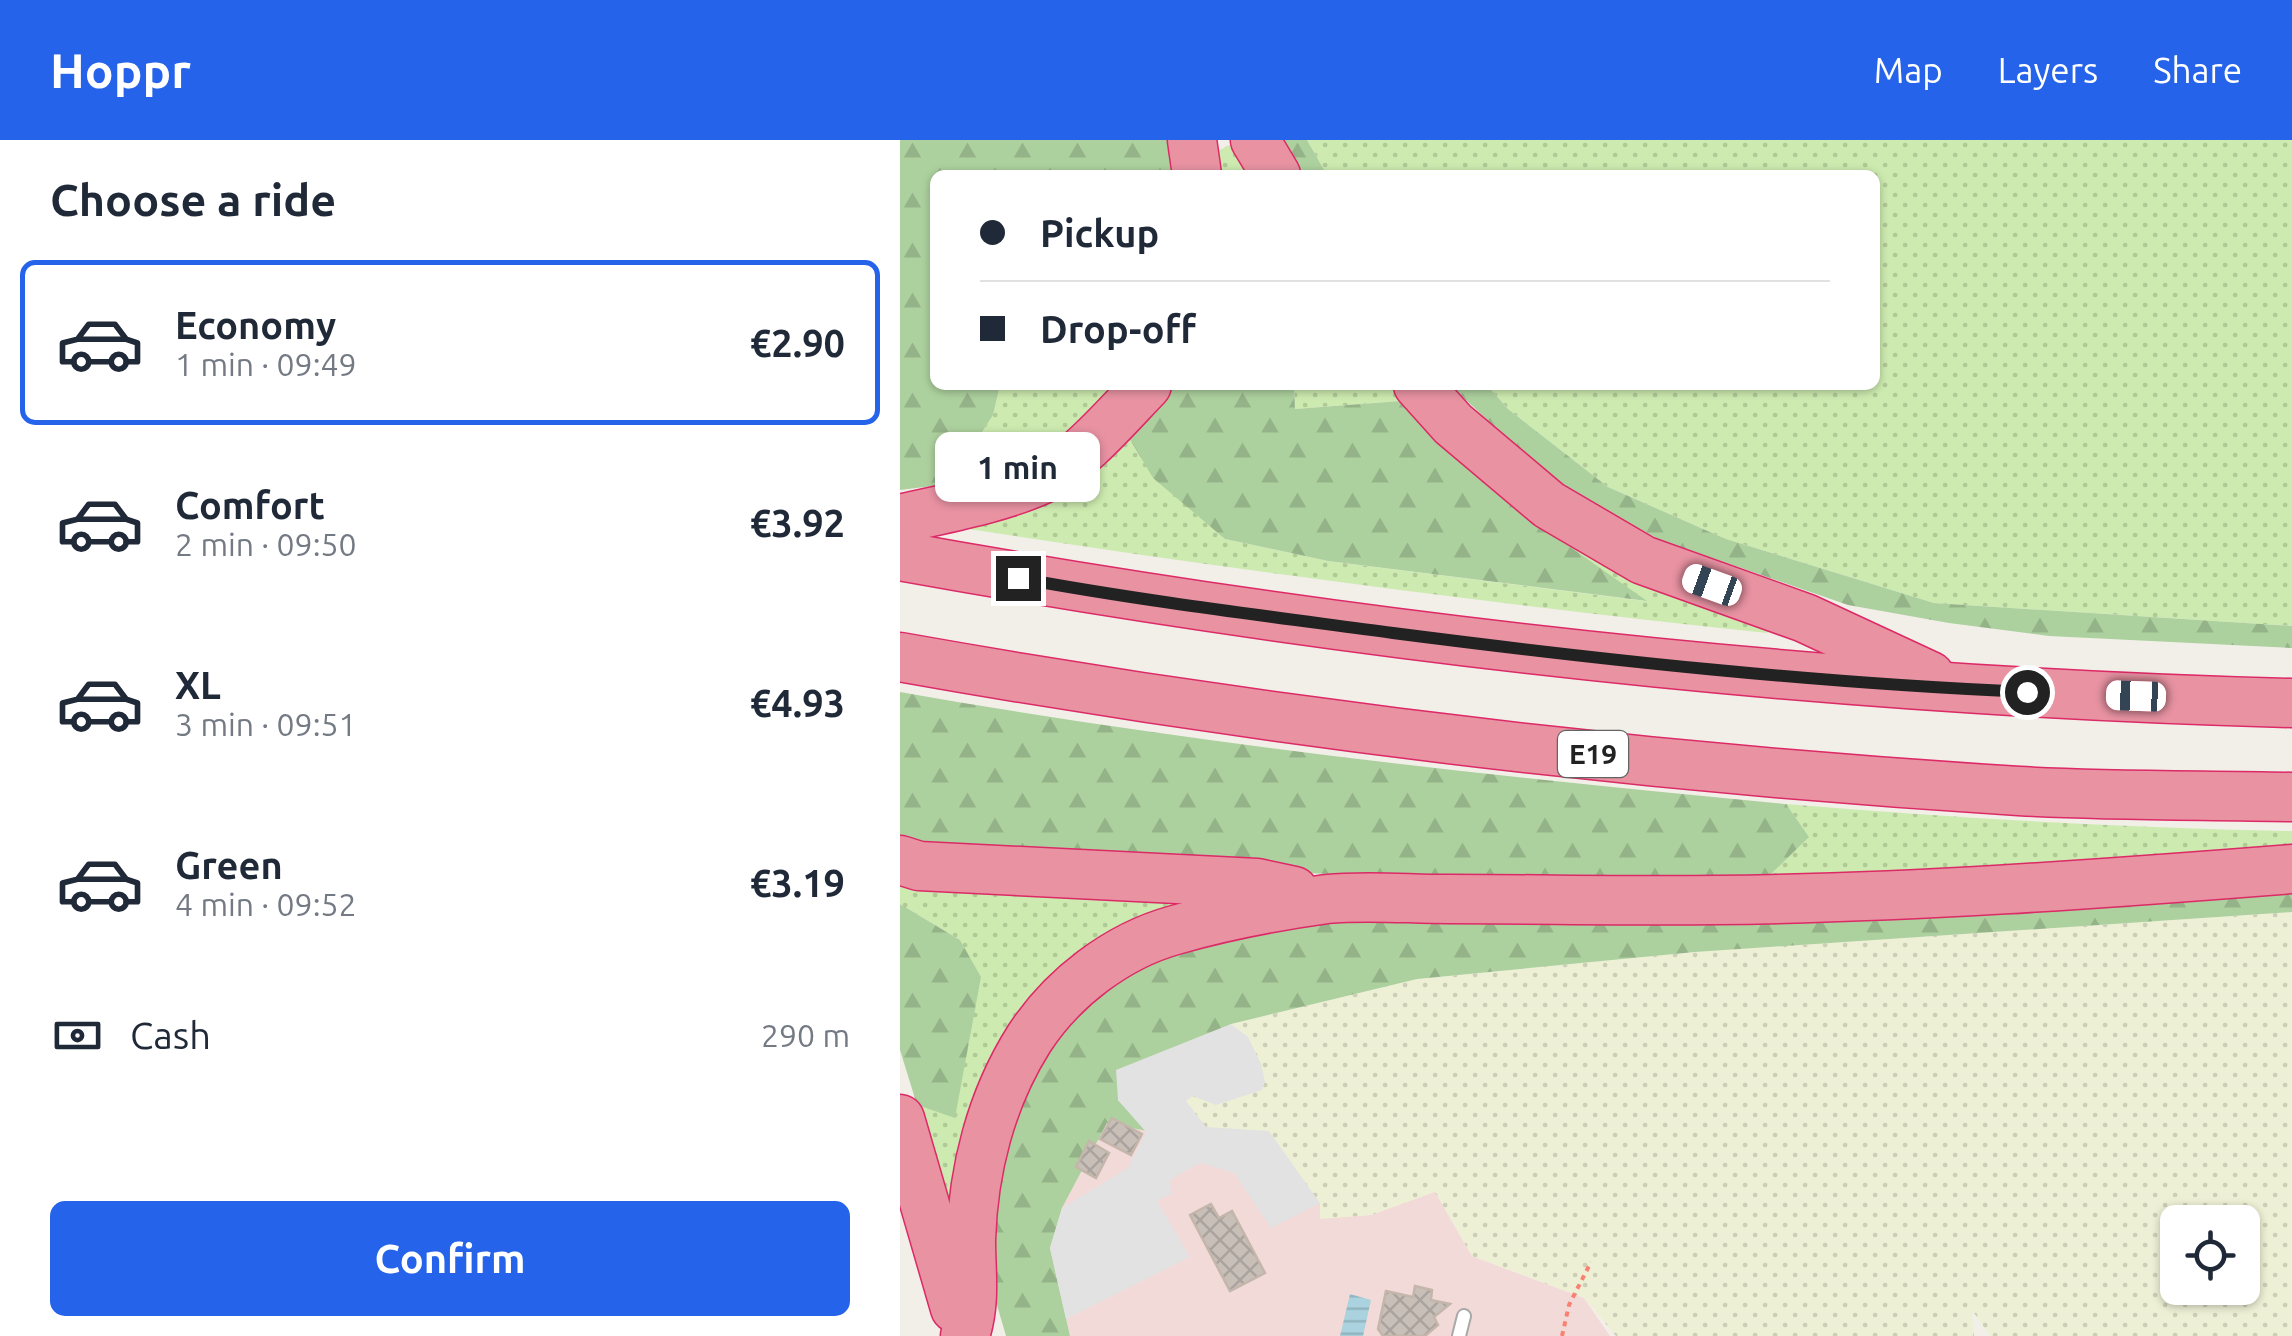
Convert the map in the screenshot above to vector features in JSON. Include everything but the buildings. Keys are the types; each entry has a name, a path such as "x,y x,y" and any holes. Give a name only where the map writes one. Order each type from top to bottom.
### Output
{"highway":[{"path":"1192,140 1196,170"},
{"path":"1255,140 1273,170"},
{"path":"900,519 971,502 1044,478 1098,436 1142,390"},
{"path":"1422,390 1453,424 1549,504 1643,560 1806,618 1955,688"},
{"path":"900,556 1096,592 1536,652 1794,678 2292,703"},
{"name":"E19","path":"900,657 1264,717 1520,748 2022,791 2292,797"},
{"path":"900,860 919,866 1258,884 1330,899"},
{"path":"964,1336 974,1309 974,1212 987,1130 1004,1086 1030,1037 1068,993 1120,951 1172,931 1330,899 1717,900 1888,896 2292,870"},
{"path":"900,1119 964,1336"}],"lane":[{"path":"1459,1336 1464,1316"}],"path":[{"path":"1562,1336 1569,1306 1591,1262"}],"shaded area":[{"path":"1231,1024 1248,1037 1261,1064 1265,1082 1262,1090 1216,1105 1193,1096 1186,1101 1206,1127 1269,1131 1320,1203 1271,1228 1234,1173 1200,1163 1170,1180 1171,1194 1157,1201 1190,1257 1066,1319 1050,1248 1062,1208 1128,1168 1146,1132 1118,1100 1116,1070"},
{"path":"1107,1123 1145,1130 1320,1203 1320,1218 1371,1215 1435,1191 1472,1256 1584,1298 1610,1336 1070,1336 1050,1248 1062,1208"}],"green space":[{"path":"900,140 1169,140 1175,170 930,170 930,390 999,390 993,415 949,484 900,490"},
{"path":"1239,140 1259,170 1213,170 1212,154"},
{"path":"1281,140 1307,140 1324,170 1299,170"},
{"path":"1307,140 2292,140 2292,626 1934,603 1726,539 1608,487 1508,409 1491,390 1880,390 1880,170 1324,170"},
{"path":"999,390 1113,390 1073,429 1033,454 949,484 993,415"},
{"path":"1157,390 1294,390 1295,409 1413,400 1541,509 1566,544 1647,601 1328,561 1225,539 1153,478 1125,431"},
{"path":"1294,390 1405,390 1413,400 1295,409"},
{"path":"1455,390 1491,390 1508,409 1608,487 1726,539 1934,603 2292,626 2292,648 2049,636 1848,605 1658,539 1585,500 1528,458"},
{"path":"1125,431 1225,539 1328,561 1645,601 1566,544 1541,509 1770,619 1767,633 1360,585 956,527"},
{"path":"900,692 1121,728 1342,757 1786,804 1809,837 1767,878 1711,879 1329,874 1079,863 900,849"},
{"path":"1786,804 2039,822 2292,831 2292,852 1767,878 1808,837"},
{"path":"900,871 1185,893 1186,909 956,1203 947,1206 917,1105 955,1117 960,940 900,904"},
{"path":"2292,892 2292,912 1695,952 1417,979 1231,1024 1118,1100 1147,1131 1107,1123 1062,1208 1050,1248 1070,1336 1006,1336 992,1284 990,1235 994,1191 1018,1105 1062,1028 1092,996 1125,970 1164,952 1307,919"},
{"path":"900,904 960,940 981,977 955,1118 917,1105 900,1050"},
{"path":"2292,912 2292,1336 1990,1336 1972,1310 1974,1336 1616,1336 1584,1298 1472,1256 1435,1192 1371,1215 1320,1219 1320,1203 1205,1127 1186,1101 1248,1037 1231,1024 1417,979 1695,952"}],"water":[{"path":"1350,1294 1371,1300 1363,1336 1340,1336"}],"route":[{"path":"1018,578 1536,652 1794,678 2027,692"}]}
